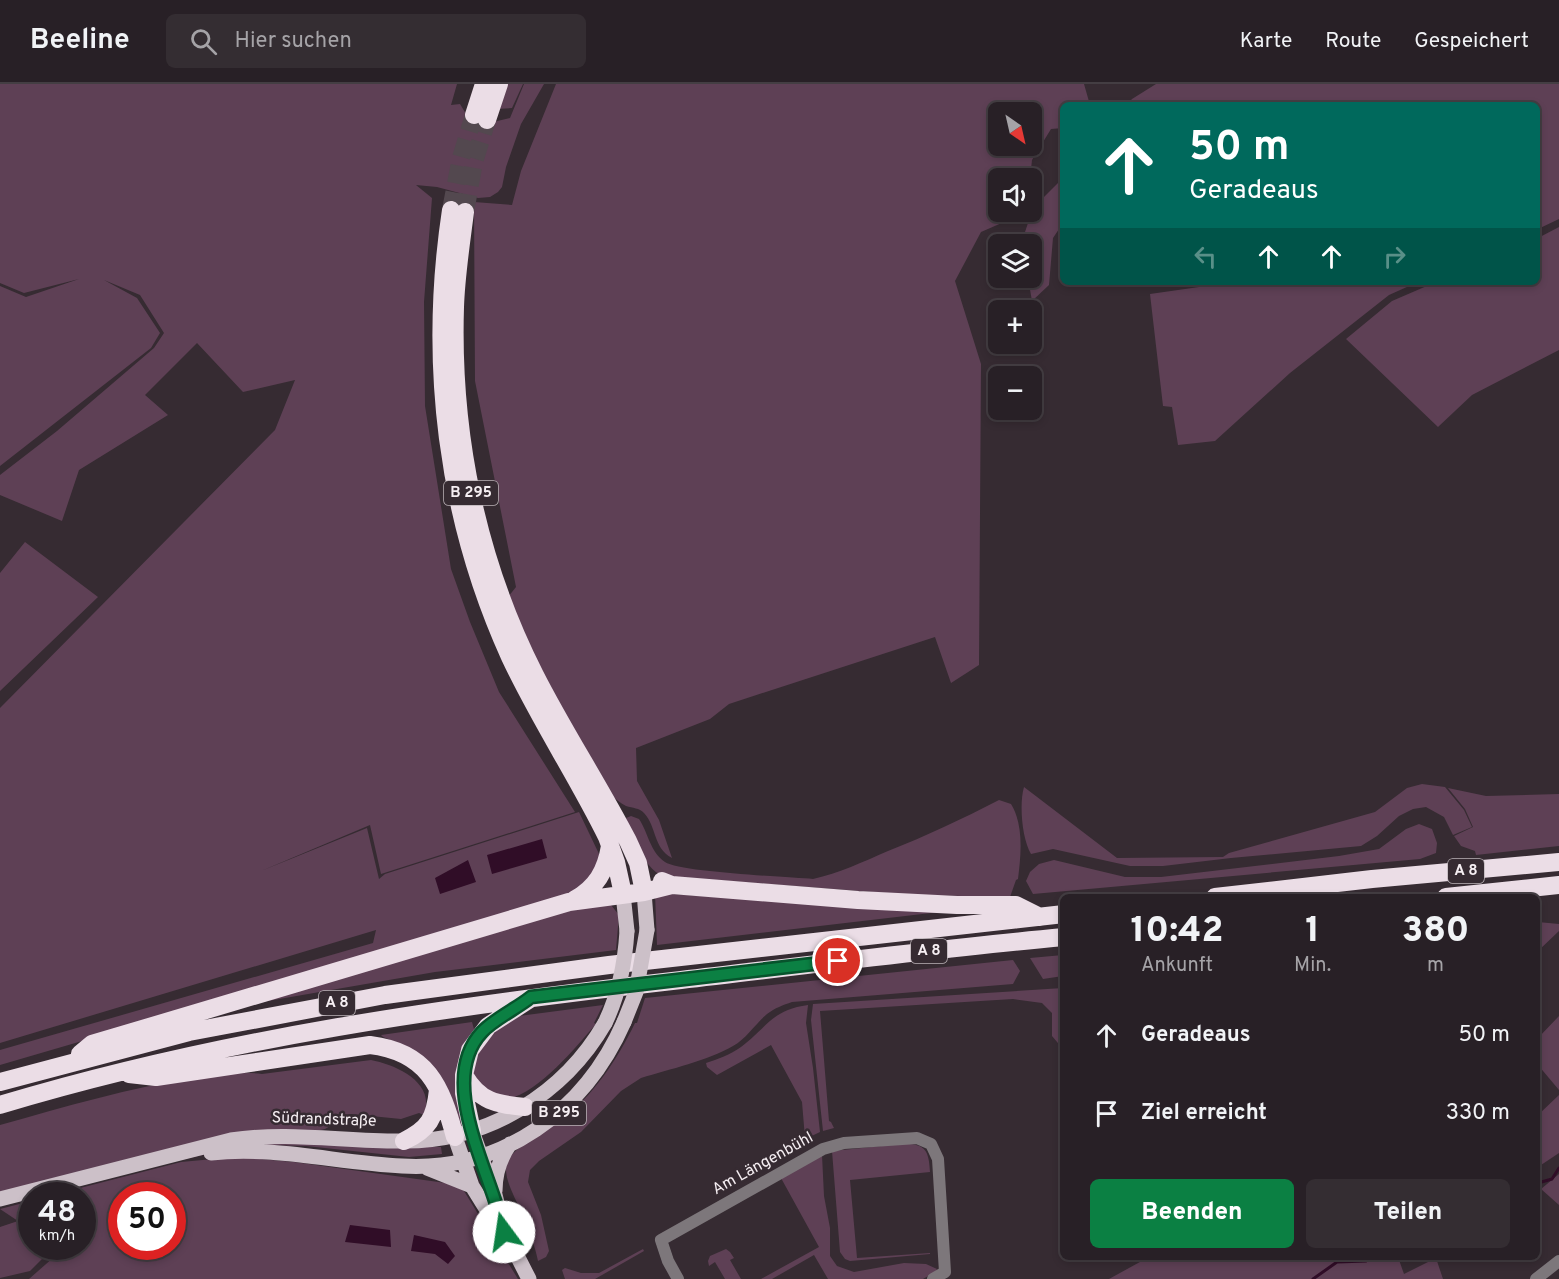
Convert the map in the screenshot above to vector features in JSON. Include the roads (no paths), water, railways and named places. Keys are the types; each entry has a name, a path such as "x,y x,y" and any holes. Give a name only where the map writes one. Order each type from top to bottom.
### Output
{"highway":[{"path":"484,84 481,118 499,84"},
{"name":"B 295","path":"458,211 455,367 460,427 478,526 516,635 607,818 638,863 644,892"},
{"name":"B 295","path":"607,818 610,846 623,894"},
{"name":"A 8","path":"569,902 585,894 597,882 606,865 610,846"},
{"name":"A 8","path":"1241,894 1372,879 1559,862"},
{"path":"638,863 645,872 672,885 858,900 957,905 1016,905 1040,917"},
{"path":"623,894 644,892 672,885"},
{"name":"A 8","path":"1474,894 1559,885"},
{"name":"A 8","path":"69,1062 92,1044 569,902 623,894"},
{"name":"A 8","path":"0,1082 69,1062 209,1028 396,993 665,959 1060,914"},
{"name":"A 8","path":"0,1105 115,1072 258,1041 383,1019 531,997 1060,937"},
{"path":"464,1134 464,1075 470,1050 488,1026 531,997"},
{"path":"115,1072 156,1077 370,1045 386,1047 406,1054 427,1070 464,1134"},
{"path":"464,1075 481,1096 505,1105 525,1107"},
{"path":"404,1142 417,1135 429,1124 437,1104 438,1090"}],"main road":[{"name":"B 295","path":"463,1161 510,1144 553,1118 585,1088 611,1050 636,992 647,930 644,892"},
{"name":"B 295","path":"464,1134 490,1125 525,1107 564,1076 590,1046 605,1023 621,978 627,931 623,894"},
{"path":"464,1134 480,1156 495,1195 504,1232"},
{"path":"464,1134 463,1161 472,1186 504,1232 526,1273"},
{"name":"Südrandstraße","path":"0,1199 231,1140 255,1136 301,1135 404,1142 464,1134"},
{"path":"495,1195 495,1180 500,1161 510,1144"},
{"name":"Südrandstraße","path":"175,1154 258,1151 424,1167 463,1161"},
{"path":"424,1167 472,1186"}],"street":[{"name":"Am Längenbühl","path":"678,1279 668,1261 661,1240 823,1149 844,1143 917,1138 931,1144 938,1159 945,1272 933,1279"},
{"path":"1536,1279 1559,1262"}],"waterway":[{"path":"1540,1182 1552,1179 1559,1168"},
{"path":"1313,1279 1337,1262 1368,1260"}],"tunnel":[{"path":"451,210 461,158 474,115"},
{"path":"465,212 474,162 487,120"}]}
